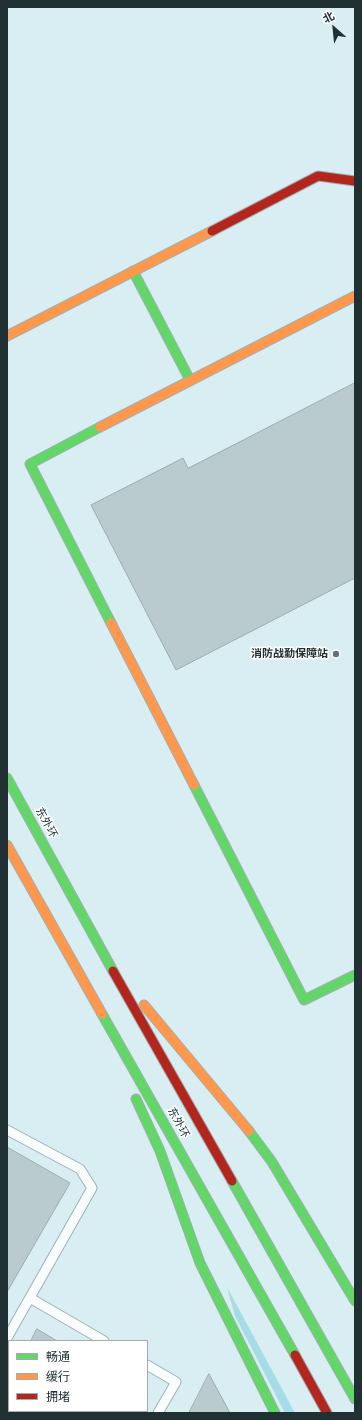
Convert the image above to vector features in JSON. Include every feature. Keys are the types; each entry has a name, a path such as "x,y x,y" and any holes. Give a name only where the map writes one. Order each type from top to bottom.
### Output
{"main road":[{"path":"7,336 318,176 355,181"},
{"path":"133,271 190,380"},
{"path":"355,296 30,464 304,1000 355,975"},
{"name":"东外环","path":"7,778 110,964"},
{"name":"东外环","path":"7,845 327,1413"},
{"path":"110,964 241,1120 272,1162 355,1301"},
{"path":"110,964 355,1399"},
{"path":"82,977 124,1072"},
{"path":"134,1093 160,1151 200,1263 275,1413"}],"lane":[{"path":"7,1130 80,1169 92,1188 7,1338"},
{"path":"30,1298 102,1340"},
{"path":"148,1366 176,1382 158,1413"}],"shaded area":[{"path":"227,1287 295,1413 285,1413 235,1316"}],"building":[{"path":"355,383 355,578 176,670 91,505 183,458 188,468"},
{"path":"7,1147 70,1183 7,1292"},
{"path":"37,1329 55,1340 32,1340"},
{"path":"209,1374 230,1413 189,1413"},
{"path":"8,1380 8,1412 126,1412 7,1413"}],"traffic: fast":[{"path":"133,271 190,380"},
{"path":"100,427 30,464 111,623"},
{"path":"7,778 113,971"},
{"path":"194,785 304,1000 355,975"},
{"path":"102,1014 295,1355"},
{"path":"136,1099 160,1151 200,1263 275,1413"},
{"path":"249,1131 272,1162 355,1301"},
{"path":"232,1181 355,1399"}],"traffic: slow":[{"path":"7,336 212,231"},
{"path":"100,427 355,296"},
{"path":"111,623 194,785"},
{"path":"7,845 102,1014"},
{"path":"144,1005 249,1131"}],"traffic: jam":[{"path":"212,231 318,176 355,181"},
{"path":"113,971 232,1181"},
{"path":"295,1355 327,1413"}],"place":[{"name":"消防战勤保障站","path":"336,654"}]}
